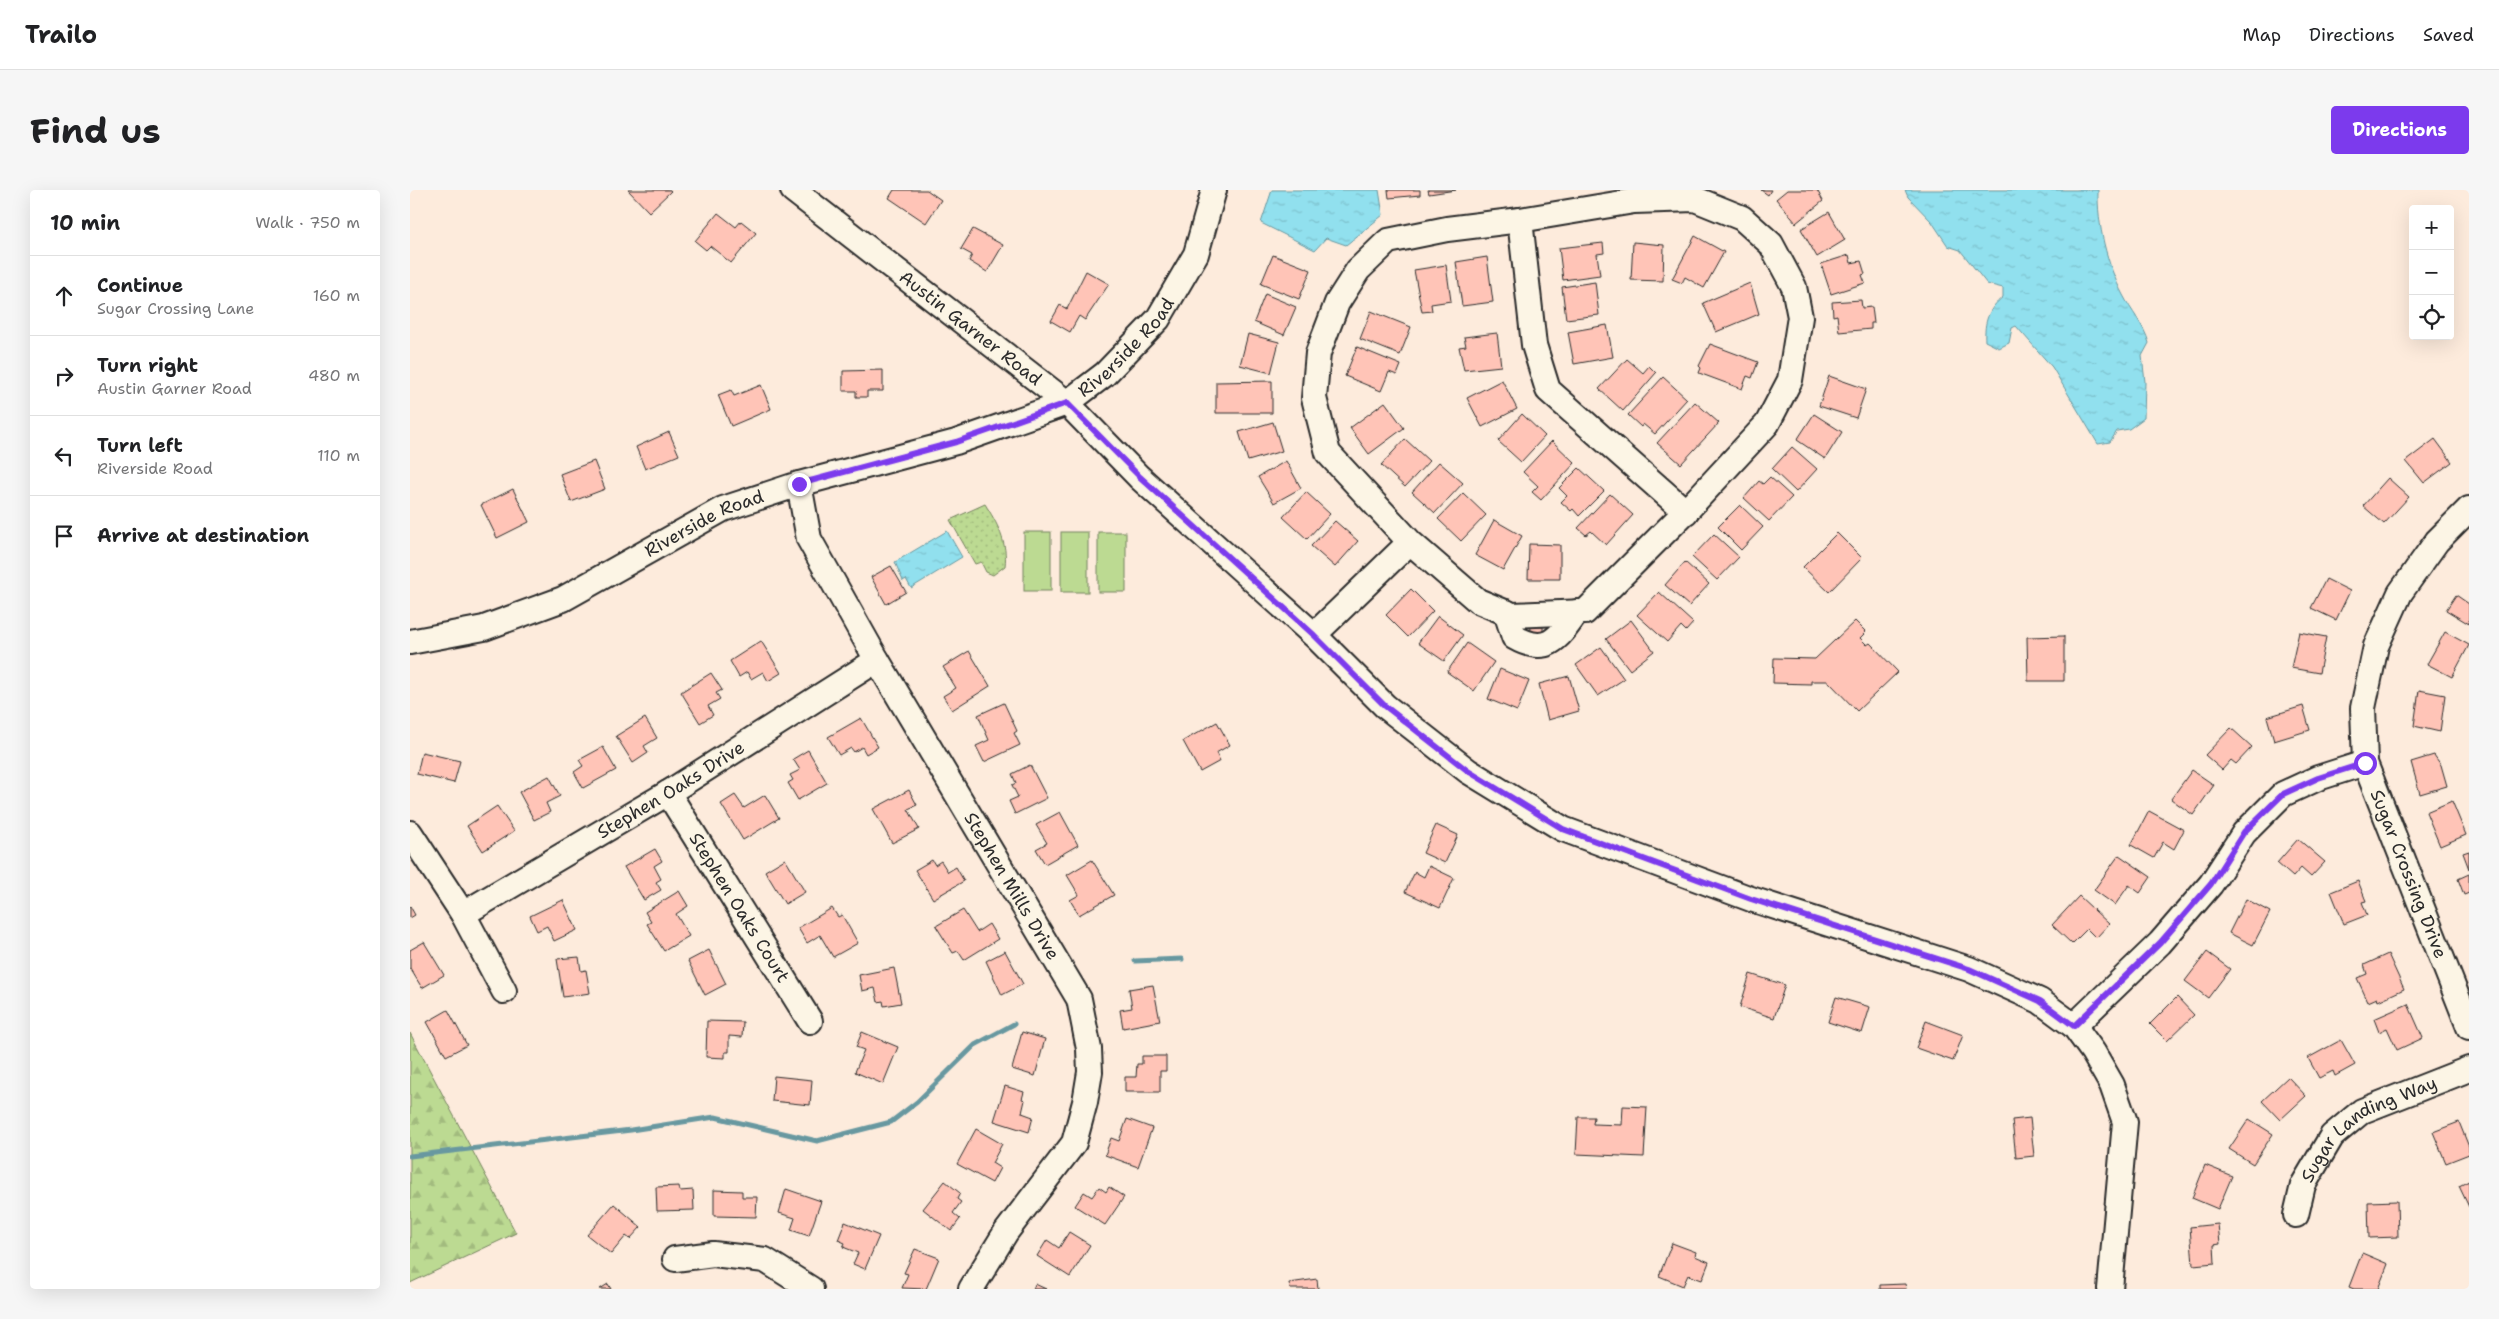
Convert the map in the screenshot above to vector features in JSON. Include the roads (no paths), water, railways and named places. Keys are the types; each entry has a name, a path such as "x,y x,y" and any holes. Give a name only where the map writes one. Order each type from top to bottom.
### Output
{"street":[{"name":"Austin Garner Road","path":"793,190 1067,403 1140,477 1314,635 1385,706 1468,771 1563,829 1751,899 1969,969 2040,1001 2074,1026 2093,1052 2112,1085 2125,1122 2110,1289"},
{"name":"Riverside Road","path":"410,642 484,628 563,599 723,509 799,484 956,442 1067,403 1105,374 1158,319 1196,254 1214,190"},
{"path":"1695,199 1742,218 1771,244 1794,288 1800,317 1790,380 1767,424 1686,512 1585,612 1512,614 1478,601 1410,542 1328,453 1314,398 1318,353 1337,303 1352,278 1388,241 1446,229 1520,220 1634,201 1695,199"},
{"path":"1520,220 1534,344 1548,390 1686,512"},
{"name":"Stephen Mills Drive","path":"799,484 809,539 877,660 1079,999 1089,1048 1090,1072 1085,1102 1074,1143 1006,1232 971,1289"},
{"name":"Sugar Crossing Drive","path":"2469,509 2437,541 2400,593 2376,646 2363,708 2365,763 2469,1027"},
{"path":"1314,635 1410,542"},
{"path":"1506,612 1514,637 1530,646 1550,644 1563,632 1577,612"},
{"name":"Stephen Oaks Drive","path":"463,914 668,794 877,660"},
{"path":"2074,1026 2160,943 2211,884 2244,832 2283,794 2318,778 2365,763"},
{"name":"Stephen Oaks Court","path":"668,794 810,1021"},
{"path":"410,833 463,914 504,991"},
{"name":"Sugar Landing Way","path":"2296,1215 2303,1184 2332,1136 2362,1111 2469,1070"},
{"path":"674,1259 713,1254 765,1260 811,1289"}],"water":[{"path":"1272,190 1379,190 1383,215 1346,245 1326,238 1315,250 1261,223"},
{"path":"1905,190 2098,190 2101,230 2112,271 2149,343 2142,356 2145,382 2144,418 2129,429 2117,431 2110,442 2098,444 2052,367 2016,326 2012,328 2009,343 1999,348 1985,341 1985,328 1988,316 1990,311 2003,297 2003,288 1987,284 1960,250 1948,246 1932,222 1908,197"},
{"path":"947,531 962,557 911,588 906,579 903,581 895,562"}],"waterway":[{"path":"1135,961 1182,959"},
{"path":"410,1156 631,1130 715,1117 817,1141 891,1122 917,1102 975,1045 1014,1024"}]}
